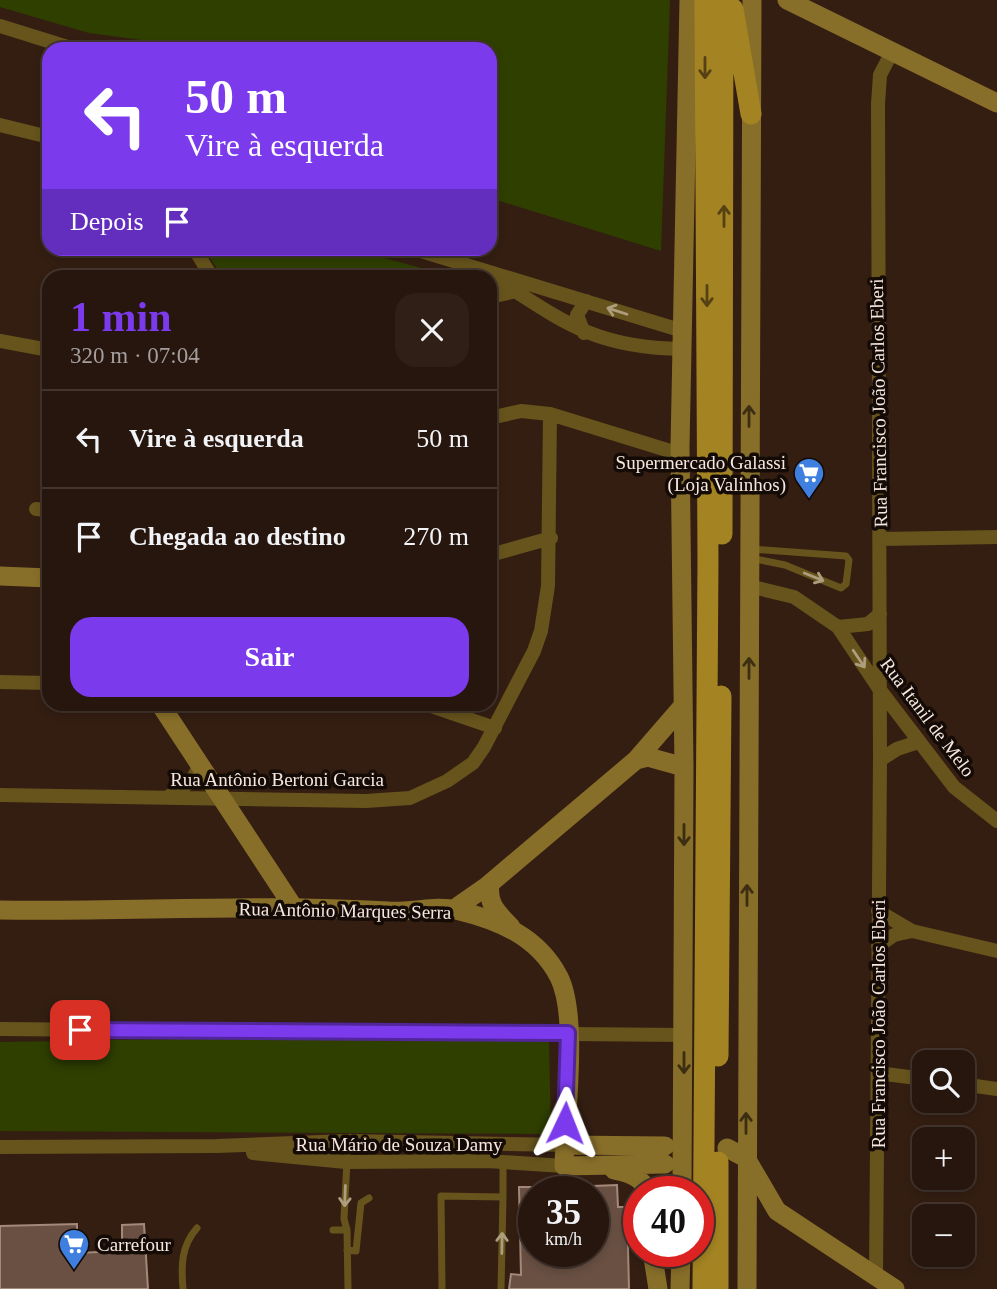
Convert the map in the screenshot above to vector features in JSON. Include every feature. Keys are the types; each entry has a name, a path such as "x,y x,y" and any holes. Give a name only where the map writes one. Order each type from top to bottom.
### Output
{"main road":[{"path":"682,1176 685,462 682,340 689,0"},
{"path":"701,1289 708,560 705,0"},
{"path":"718,1289 723,0"},
{"path":"732,0 751,114"},
{"path":"747,1289 747,1224 740,1162 749,586 752,0"},
{"path":"787,0 997,103"},
{"path":"0,576 42,578"},
{"path":"454,909 490,884 636,760 682,707"},
{"path":"165,711 294,908"},
{"path":"636,760 648,757 684,767"},
{"path":"490,884 488,898 491,905 512,928"},
{"name":"Rua Antônio Marques Serra","path":"0,911 294,908 407,913 454,909 512,928 541,949 556,972 565,993 568,1033 564,1145 573,1166"},
{"name":"Rua Mário de Souza Damy","path":"564,1145 665,1155 573,1166"},
{"path":"740,1162 777,1211 876,1283 895,1289"},
{"path":"573,1166 629,1173 633,1176"},
{"path":"747,1224 760,1210 777,1211"},
{"path":"655,1267 658,1289"},
{"path":"680,1289 681,1267"}],"street":[{"path":"0,26 51,42"},
{"name":"Rua Francisco João Carlos Eberi","path":"876,1283 880,760 878,104 880,75 893,50"},
{"path":"0,125 42,135"},
{"path":"433,256 472,270"},
{"path":"497,276 543,286 658,324 682,340"},
{"path":"497,282 584,333 640,348 682,340"},
{"path":"497,295 543,286"},
{"path":"584,333 577,316 586,301"},
{"path":"640,348 656,340 659,335 658,324"},
{"path":"0,341 42,349"},
{"path":"497,416 521,411 551,414 685,462"},
{"name":"Rua Antônio Bertoni Garcia","path":"0,795 366,802 410,798 447,780 473,763 495,728 541,631 551,538 551,414"},
{"path":"880,539 997,537"},
{"path":"497,553 551,538"},
{"name":"Rua Itanil de Melo","path":"749,586 794,597 838,627 880,690 954,787 997,821"},
{"path":"838,627 868,624 880,614"},
{"path":"0,682 42,683"},
{"path":"445,711 495,728"},
{"path":"880,760 897,749 918,742"},
{"path":"168,797 192,782 198,773 199,761"},
{"path":"878,911 912,931 997,951"},
{"path":"878,946 894,935 912,931"},
{"path":"0,1029 684,1035"},
{"path":"878,1073 912,1077"},
{"path":"975,1086 997,1089"},
{"name":"Rua Mário de Souza Damy","path":"0,1147 217,1146 348,1141 564,1145"},
{"path":"479,1144 503,1164"},
{"name":"Rua Mário de Souza Damy","path":"217,1146 238,1152 346,1163 573,1166"}],"lane":[{"path":"749,554 846,556 849,560 846,584 841,588 785,565 749,554"},
{"path":"348,1141 344,1219 347,1230 348,1289"},
{"path":"502,1289 503,1164"},
{"path":"442,1289 441,1196 503,1197"},
{"path":"347,1250 356,1251 361,1203 369,1198"},
{"path":"183,1289 183,1251 187,1238 197,1228"},
{"path":"333,1230 347,1230"}],"path":[{"path":"685,462 734,471"}],"green space":[{"path":"0,0 670,0 661,251 497,200 497,42 156,42 89,33 0,7"},
{"path":"209,256 377,256 428,270 218,270"},
{"path":"236,1038 549,1041 551,1134 0,1131 0,1042"}],"building":[{"path":"609,1185 617,1185 618,1207 623,1207 623,1267 628,1267 629,1289 509,1289 511,1274 521,1275 521,1267 609,1267"},
{"name":"Carrefour","path":"77,1224 77,1253 122,1251 122,1225 144,1224 148,1289 0,1289 0,1226"}],"place":[{"name":"Supermercado Galassi (Loja Valinhos)","path":"809,500"},
{"name":"Carrefour","path":"74,1271"}],"route":[{"path":"80,1030 568,1033 565,1123"}]}
